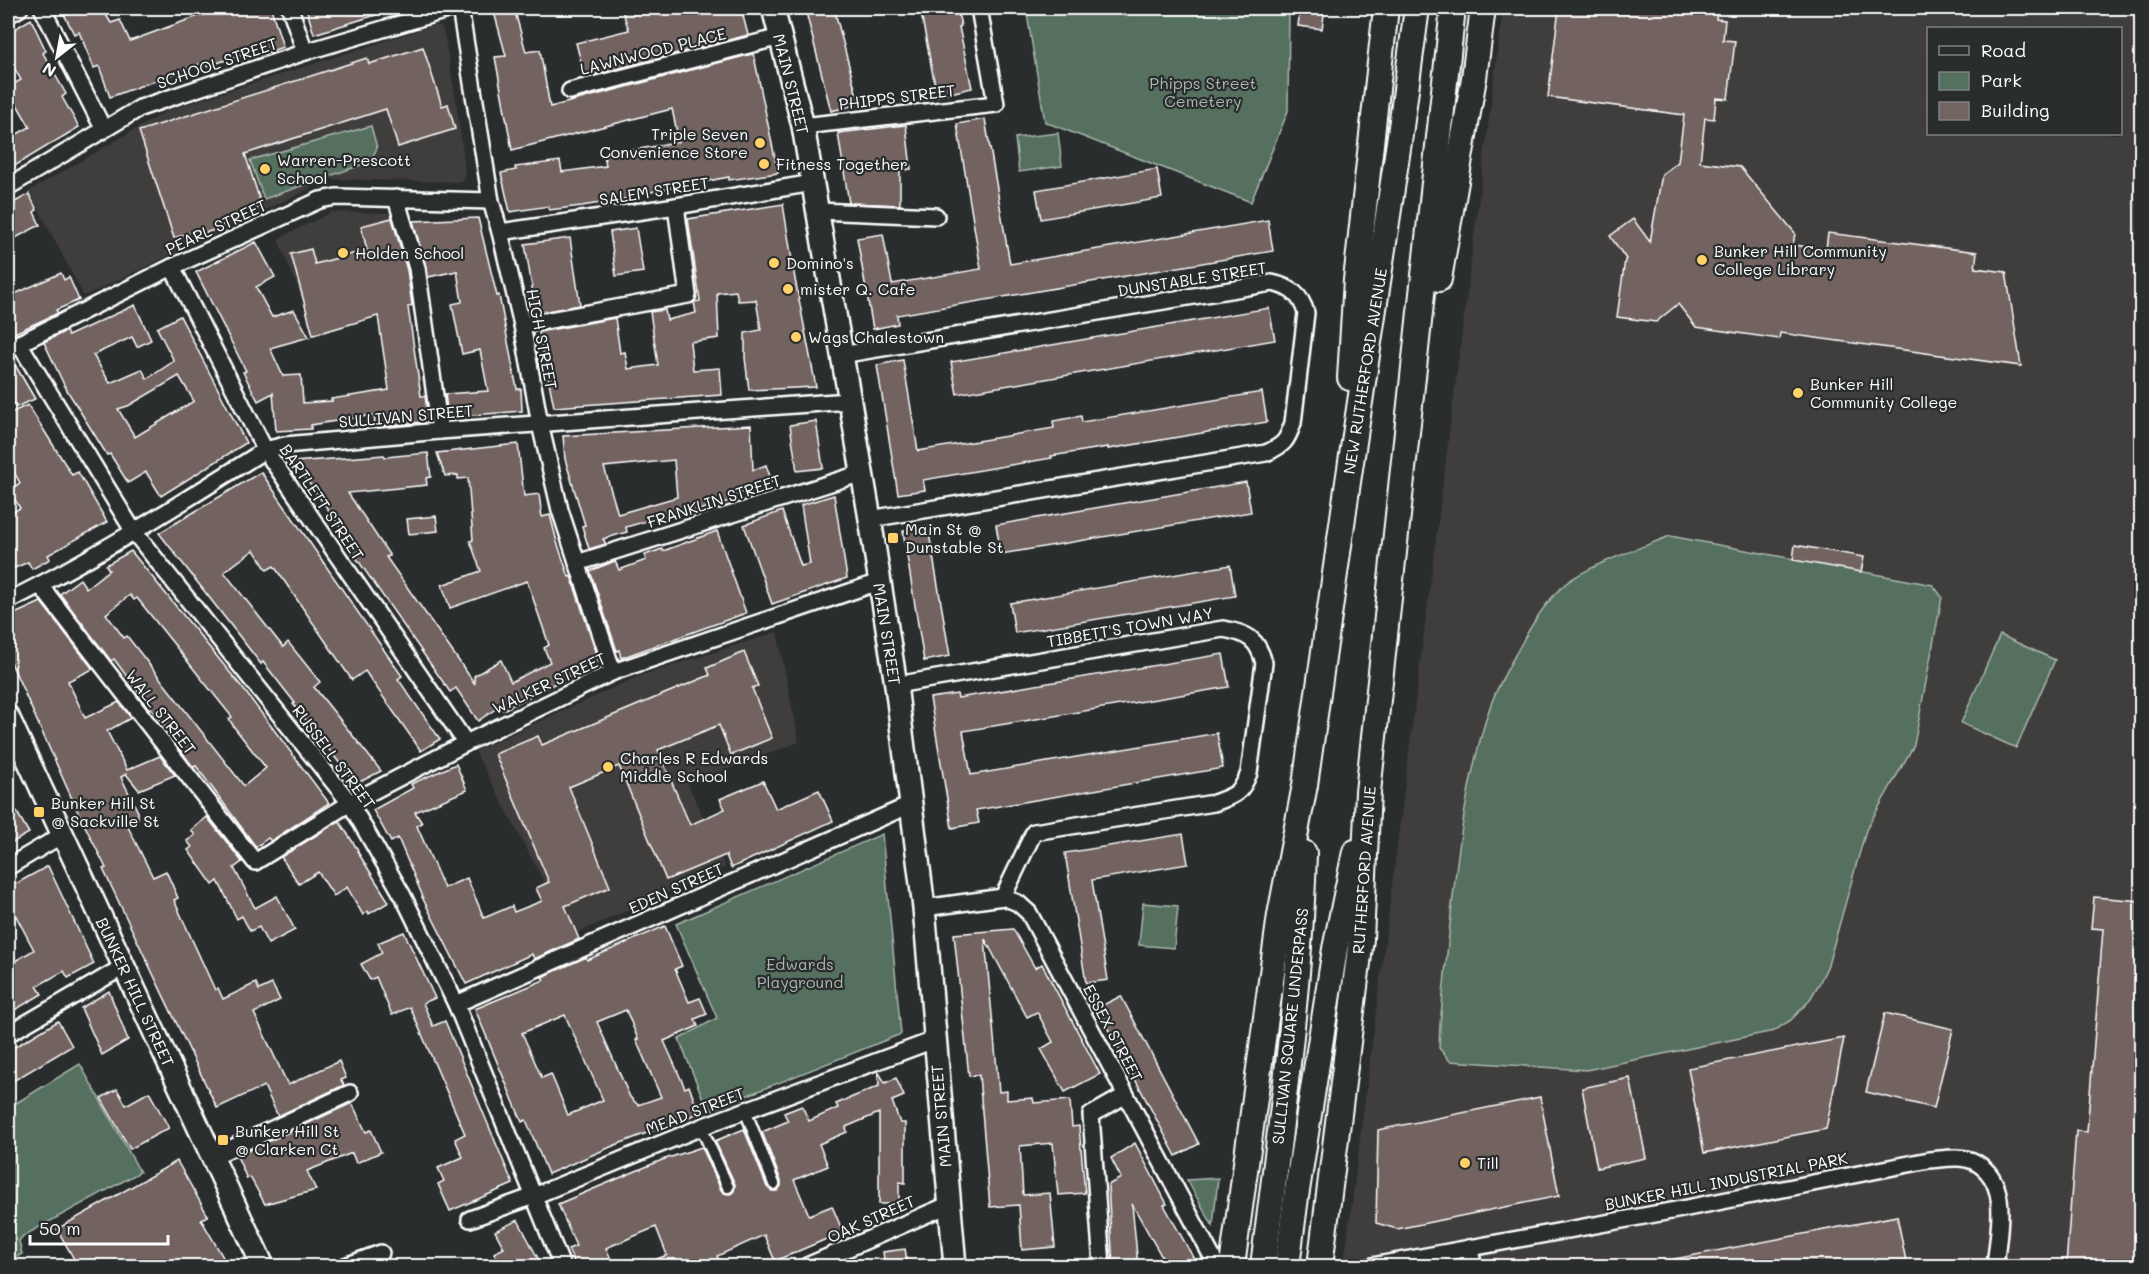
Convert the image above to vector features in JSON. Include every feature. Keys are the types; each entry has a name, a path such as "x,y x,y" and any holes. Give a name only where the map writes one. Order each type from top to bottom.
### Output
{"main road":[{"name":"MAIN STREET","path":"773,8 803,126 896,685 924,908 955,1266"},
{"name":"NEW RUTHERFORD AVENUE","path":"1347,482 1356,280 1386,8"},
{"name":"NEW RUTHERFORD AVENUE","path":"1347,482 1393,186 1417,8"},
{"path":"1404,474 1453,8"},
{"path":"1404,474 1471,99 1483,8"},
{"name":"RUTHERFORD AVENUE","path":"1320,1266 1361,939 1368,792 1404,474"},
{"path":"1232,1266 1280,915 1305,785 1347,482"},
{"name":"BUNKER HILL STREET","path":"8,717 263,1266"},
{"name":"SULLIVAN SQUARE UNDERPASS","path":"1263,1266 1293,1013 1301,922 1305,785"},
{"name":"SULLIVAN SQUARE UNDERPASS","path":"1287,1266 1335,949 1368,792"}],"street":[{"path":"8,15 20,8"},
{"path":"42,8 103,128"},
{"path":"290,8 305,52"},
{"name":"SCHOOL STREET","path":"8,187 103,128 140,108 305,52 454,8"},
{"name":"HIGH STREET","path":"460,8 491,201 522,325 540,424 560,510 613,672"},
{"name":"PHIPPS STREET","path":"803,126 996,104 979,8"},
{"name":"LAWNWOOD PLACE","path":"570,92 780,37"},
{"name":"SALEM STREET","path":"500,232 813,183"},
{"name":"PEARL STREET","path":"13,346 172,267 320,200 336,197 491,201"},
{"path":"396,198 417,268 440,431"},
{"path":"522,325 688,295 676,206"},
{"path":"818,211 936,216"},
{"name":"BARTLETT STREET","path":"172,267 265,450 466,743"},
{"name":"DUNSTABLE STREET","path":"841,355 1272,283 1295,292 1306,313 1293,423 1289,437 1281,446 1266,453 870,519"},
{"name":"RUSSELL STREET","path":"13,346 134,532 350,803 403,896 456,1004 562,1266"},
{"name":"SULLIVAN STREET","path":"8,601 134,532 265,450 285,445 440,431 849,401"},
{"name":"FRANKLIN STREET","path":"577,563 862,473"},
{"name":"WALKER STREET","path":"255,862 350,803 466,743 613,672 879,582"},
{"name":"WALL STREET","path":"40,585 255,862"},
{"name":"TIBBETT'S TOWN WAY","path":"896,685 1223,629 1243,634 1261,649 1264,663 1249,773 1244,786 1234,796 1214,803 1034,832 1003,897"},
{"name":"EDEN STREET","path":"456,1004 910,805"},
{"path":"8,867 62,836"},
{"path":"924,908 1003,897"},
{"name":"ESSEX STREET","path":"1003,897 1018,903 1029,914 1217,1266"},
{"path":"8,1034 123,967"},
{"name":"MEAD STREET","path":"470,1220 701,1127 934,1040"},
{"path":"212,1156 350,1093"},
{"path":"1102,1266 1091,1115 1126,1095"},
{"path":"746,1110 774,1184"},
{"path":"701,1127 728,1187"},
{"name":"BUNKER HILL INDUSTRIAL PARK","path":"1372,1266 1951,1158 1974,1161 1992,1176 2001,1203 1995,1266"},
{"name":"OAK STREET","path":"807,1266 948,1205"},
{"path":"1469,1248 1474,1266"},
{"path":"345,1266 381,1253"}],"shaded area":[{"name":"Bunker Hill Community College","path":"1503,8 2141,8 2141,1266 1344,1266"},
{"name":"Warren-Prescott School","path":"435,25 442,27 455,94 464,160 465,178 462,182 330,179 84,296 29,191 169,110"},
{"name":"Holden School","path":"332,212 390,213 406,267 301,295 278,239"},
{"name":"Charles R Edwards Middle School","path":"777,632 799,742 688,784 725,867 572,935 475,751 637,677"}],"green space":[{"name":"Phipps Street Cemetery","path":"1026,8 1289,8 1288,111 1251,202 1045,122"},
{"path":"371,126 377,148 370,162 264,199 250,160"},
{"path":"1058,133 1062,166 1019,172 1015,138"},
{"path":"1670,536 1933,585 1942,597 1914,745 1866,830 1828,965 1809,1001 1791,1020 1774,1031 1586,1070 1450,1061 1439,1048 1457,865 1469,786 1478,747 1495,694 1533,623 1563,586 1584,572"},
{"path":"2000,635 2055,660 2016,748 1961,723"},
{"name":"Edwards Playground","path":"882,834 901,1034 708,1111 679,1039 717,1018 676,924"},
{"path":"1143,903 1178,906 1174,948 1139,945"},
{"path":"80,1064 140,1172 23,1236 19,1241 22,1254 8,1262 8,1108"},
{"path":"1218,1178 1213,1226 1187,1180"}],"building":[{"path":"61,8 102,8 111,23 120,20 130,41 220,8 271,8 283,47 260,55 259,50 207,66 206,62 110,97 99,66 94,68 79,32 74,34"},
{"path":"306,8 388,8 389,11 314,34"},
{"path":"514,8 526,52 540,50 550,107 752,54 778,173 729,180 729,177 582,206 549,210 549,206 510,212 501,173 516,170 515,167 560,161 562,172 606,166 604,155 679,142 672,109 512,150 495,57 506,56 494,12"},
{"path":"621,8 741,8 748,35 585,77 576,43 629,30"},
{"path":"805,8 834,8 859,104 831,111"},
{"path":"920,8 957,8 972,88 937,96"},
{"path":"1300,8 1325,8 1322,29 1298,26"},
{"name":"Bunker Hill Community College","path":"1559,8 1717,8 1716,19 1725,20 1723,40 1735,41 1728,99 1716,98 1714,119 1705,118 1700,162 1740,167 1795,233 1793,245 1826,249 1828,233 1977,252 1975,268 2006,272 2021,366 1780,333 1779,339 1696,327 1678,304 1656,322 1617,317 1626,259 1610,236 1633,219 1650,242 1662,174 1678,162 1684,115 1548,97"},
{"path":"31,19 46,51 43,53 66,94 62,97 79,127 8,170 8,139 30,127 8,89 21,80 8,57 8,33"},
{"path":"423,47 442,106 448,104 455,129 398,147 386,109 245,154 262,207 223,219 223,227 199,235 197,231 174,238 139,131 367,58 369,64"},
{"path":"985,119 1010,264 1268,220 1273,251 897,315 898,324 873,329 857,238 883,234 892,284 981,269 957,124"},
{"path":"906,125 911,169 900,171 900,205 849,203 838,133"},
{"path":"1157,169 1162,198 1041,219 1036,190"},
{"path":"29,194 37,210 34,212 40,225 8,242 8,206"},
{"path":"783,204 816,387 749,390 745,333 761,330 756,300 738,301 736,291 717,293 719,338 690,342 693,370 720,368 722,395 554,407 539,332 615,318 620,353 625,352 628,369 658,365 650,312 665,310 667,320 696,313 694,302 700,301 688,219"},
{"path":"392,218 407,270 412,305 408,307 421,396 425,396 428,418 423,419 424,422 375,426 374,415 311,425 311,429 276,431 273,393 258,401 243,372 246,371 196,272 256,242 275,277 256,287 272,317 294,310 309,337 270,348 283,376 301,375 303,403 332,401 331,399 389,390 378,316 313,335 291,254 311,249 315,264 367,250 361,226"},
{"path":"478,218 497,296 499,295 517,389 521,389 522,411 448,417 445,394 488,391 480,350 462,354 452,304 462,302 457,271 428,277 413,221"},
{"path":"636,228 643,272 616,276 610,232"},
{"path":"570,238 580,305 536,313 525,244"},
{"path":"61,273 64,280 69,277 79,300 56,310 58,313 8,336 8,297"},
{"path":"135,305 151,340 137,347 132,337 93,355 110,383 142,369 147,379 174,361 157,328 180,316 246,443 161,496 146,472 128,483 110,454 107,455 65,387 44,342 66,331 68,336","holes":["179,376 194,401 135,437 118,409 128,406"]},
{"path":"1269,308 1275,340 957,394 951,362"},
{"path":"11,358 35,399 16,407 8,393 13,390 8,381 8,359"},
{"path":"903,360 918,451 1054,428 1053,421 1081,416 1082,422 1262,392 1267,422 1108,449 1108,447 1051,456 1052,458 923,480 925,490 898,494 877,365"},
{"path":"28,405 72,475 78,472 107,522 48,555 50,559 32,569 28,562 8,571 8,515 20,508 9,490 20,483 8,461 8,414"},
{"path":"816,421 823,468 797,471 790,425"},
{"path":"751,425 753,470 766,465 772,482 732,496 733,500 689,513 688,509 626,527 627,532 603,539 606,544 589,549 582,526 585,525 565,459 563,436","holes":["674,460 677,497 618,514 604,467"]},
{"path":"518,444 524,496 539,494 542,517 550,515 557,542 569,577 571,576 599,661 503,710 500,706 478,721 456,688 450,692 343,539 347,536 294,462 428,453 431,477 426,478 427,485 348,493 390,556 386,557 475,684 474,676 501,660 511,682 550,662 544,648 549,645 527,581 450,608 442,585 481,571 470,541 473,540 468,478 458,479 458,475 445,476 437,453"},
{"path":"261,472 402,676 398,679 440,739 421,751 365,671 352,680 274,566 267,570 254,550 224,572 283,647 288,642 320,682 314,687 381,771 356,784 263,662 261,664 159,533"},
{"path":"1246,482 1251,512 1001,554 996,525"},
{"path":"834,495 847,578 772,604 744,525 782,511 801,566 810,564 801,505"},
{"path":"436,516 438,531 409,534 407,519"},
{"path":"928,527 950,656 924,661 903,531"},
{"path":"717,531 746,613 621,658 590,571 615,561 619,570 646,560 645,555 662,549 663,551"},
{"path":"1795,545 1864,557 1861,572 1793,560"},
{"path":"131,551 241,686 329,803 271,841 268,838 256,847 196,766 193,767 179,748 181,747 151,708 149,709 137,694 139,693 114,659 111,661 60,594 80,579 86,588 109,570 106,565","holes":["130,595 134,600 137,598 232,717 229,719 234,727 266,768 244,786 127,636 124,638 106,614"]},
{"path":"1230,565 1235,596 1015,633 1010,603"},
{"path":"41,602 93,669 68,681 85,718 119,702 131,718 107,731 127,770 160,756 175,775 139,790 126,774 121,777 138,812 138,818 126,823 153,877 166,871 178,898 174,900 215,990 218,988 223,999 256,983 259,990 272,984 280,1000 254,1013 288,1085 339,1061 346,1078 341,1080 344,1085 278,1116 264,1086 217,1108 103,869 106,868 77,810 8,656 8,617"},
{"path":"744,652 758,686 752,688 772,738 731,755 719,725 658,750 690,825 725,809 720,799 763,781 776,809 819,790 833,821 731,868 726,855 666,880 619,766 569,787 610,887 565,906 579,939 534,959 532,954 466,984 422,897 398,838 391,842 373,810 413,788 411,784 456,764 467,790 415,812 422,823 417,826 444,888 467,878 484,918 512,906 514,912 542,901 536,888 549,882 495,754 538,736 542,745 710,675 707,668"},
{"path":"1223,654 1229,687 963,731 971,775 1217,733 1223,768 976,810 979,823 952,828 930,698 957,694 958,698"},
{"path":"8,797 29,833 8,845"},
{"path":"207,817 242,862 234,868 255,908 277,896 295,930 268,944 259,927 250,931 242,916 237,919 218,881 213,885 188,850 192,847 187,841 195,835 191,830"},
{"path":"339,821 389,902 369,914 368,911 363,915 347,887 334,896 318,872 299,884 281,857"},
{"path":"1183,834 1188,864 1092,880 1108,980 1086,983 1065,853"},
{"path":"48,866 94,964 68,978 64,971 37,986 42,994 8,1014 8,965 34,950 16,916 8,921 8,888"},
{"path":"2094,897 2142,901 2142,1266 2066,1266 2076,1131 2087,1132 2103,929 2091,928"},
{"path":"665,926 682,966 675,969 689,1002 700,998 707,1014 695,1019 698,1026 664,1041 685,1088 689,1086 699,1113 548,1174 526,1120 522,1122 475,1009 544,980 542,977 586,957 587,960","holes":["626,1010 638,1039 636,1040 661,1097 638,1105 630,1097 597,1022","565,1015 603,1100 568,1115 551,1074 542,1078 522,1033"]},
{"path":"1013,929 1035,968 1042,964 1100,1074 1065,1092 1041,1049 1053,1042 1037,1012 1027,1017 985,939 999,1092 1007,1091 1007,1100 1033,1098 1034,1103 1070,1100 1072,1127 1079,1126 1085,1193 1058,1195 1053,1143 1020,1146 1023,1195 1050,1193 1055,1247 1022,1250 1019,1205 990,1207 979,1075 969,1076 954,934"},
{"path":"404,932 435,998 423,1003 433,1026 445,1021 513,1184 450,1211 438,1184 444,1181 438,1168 463,1157 455,1139 465,1134 410,1007 392,1015 376,977 370,980 361,964 382,953 378,943"},
{"path":"109,991 128,1040 102,1055 81,1008"},
{"path":"1121,996 1199,1144 1176,1156 1097,1008"},
{"path":"1885,1013 1953,1029 1934,1108 1866,1092"},
{"path":"58,1021 72,1046 8,1084 8,1051"},
{"path":"1844,1038 1826,1129 1704,1153 1688,1068"},
{"path":"878,1071 885,1083 896,1078 904,1096 892,1101 900,1123 905,1123 905,1183 899,1182 899,1204 879,1204 879,1113 846,1127 847,1132 819,1144 828,1166 794,1180 809,1215 832,1206 843,1232 775,1261 764,1235 717,1256 722,1266 640,1266 667,1255 656,1227 606,1248 614,1266 576,1266 568,1249 576,1246 558,1204 662,1160 702,1147 721,1190 731,1194 735,1184 715,1141 744,1129 767,1187 772,1191 777,1191 781,1186 781,1181 762,1132 788,1121 784,1113 802,1106 809,1121 838,1108 836,1104 879,1086"},
{"path":"1630,1078 1646,1158 1597,1168 1582,1088"},
{"path":"117,1089 126,1105 149,1092 169,1128 130,1149 101,1098"},
{"name":"Till","path":"1540,1097 1559,1196 1397,1229 1376,1223 1378,1130"},
{"path":"352,1103 366,1132 371,1130 381,1152 356,1163 352,1153 307,1171 316,1190 265,1204 250,1177 247,1179 237,1156"},
{"path":"1135,1143 1167,1204 1164,1205 1198,1266 1167,1266 1132,1204 1138,1266 1113,1266 1108,1185 1121,1178 1111,1158"},
{"path":"177,1161 208,1216 201,1219 228,1266 78,1266 57,1229"},
{"path":"1897,1216 1907,1266 1674,1266 1674,1259"},
{"path":"518,1220 542,1266 501,1266 494,1253 504,1248 495,1231"},
{"path":"905,1249 908,1266 885,1266 883,1252"}],"place":[{"name":"Triple Seven Convenience Store","path":"760,143"},
{"name":"Fitness Together","path":"764,164"},
{"name":"Warren-Prescott School","path":"265,169"},
{"name":"Holden School","path":"343,253"},
{"name":"Bunker Hill Community College Library","path":"1702,260"},
{"name":"Domino's","path":"774,263"},
{"name":"mister Q. Cafe","path":"788,289"},
{"name":"Wags Chalestown","path":"796,337"},
{"name":"Bunker Hill Community College","path":"1798,393"},
{"name":"Main St @ Dunstable St","path":"893,538"},
{"name":"Charles R Edwards Middle School","path":"608,767"},
{"name":"Bunker Hill St @ Sackville St","path":"39,812"},
{"name":"Bunker Hill St @ Clarken Ct","path":"223,1140"},
{"name":"Till","path":"1465,1163"}]}
